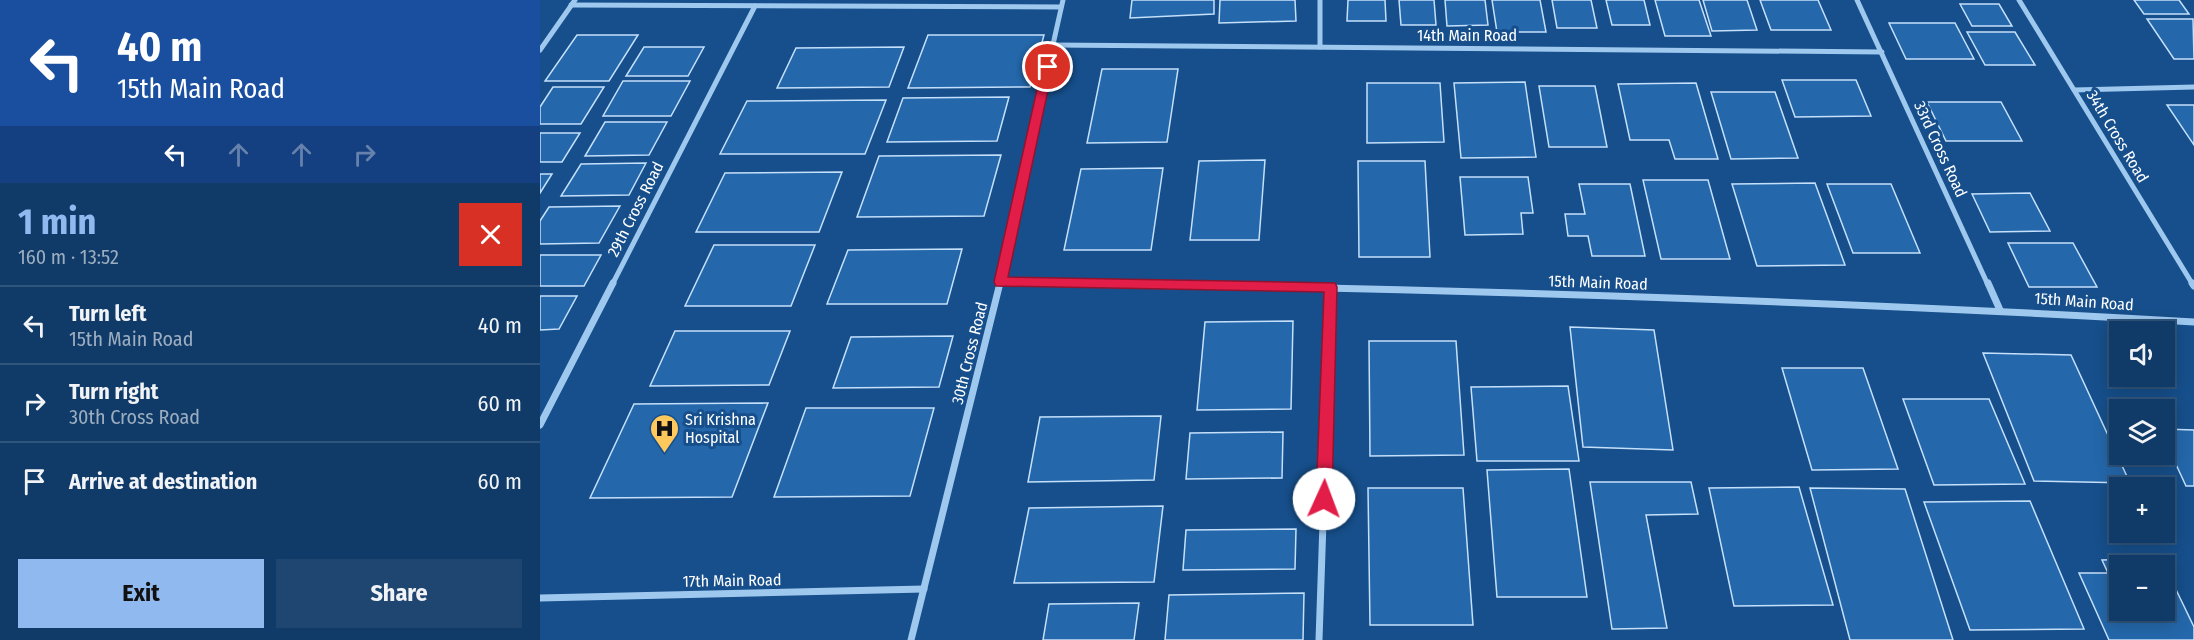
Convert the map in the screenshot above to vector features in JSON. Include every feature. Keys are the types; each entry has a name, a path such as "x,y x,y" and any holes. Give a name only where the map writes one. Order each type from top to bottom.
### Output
{"street":[{"path":"1320,0 1320,47"},
{"name":"33rd Cross Road","path":"1857,0 2000,310"},
{"name":"34th Cross Road","path":"2019,0 2194,286"},
{"path":"540,50 573,2 755,6 1062,4"},
{"name":"30th Cross Road","path":"911,640 1000,282 1062,4"},
{"name":"29th Cross Road","path":"540,424 755,6"},
{"name":"14th Main Road","path":"1052,45 1882,52"},
{"path":"2074,90 2194,87"},
{"name":"15th Main Road","path":"1000,282 1331,287 2000,310 2194,322"},
{"path":"1319,640 1331,287"},
{"name":"17th Main Road","path":"540,598 924,589"}],"building":[{"path":"1132,0 1214,0 1214,14 1130,18"},
{"path":"1220,0 1295,0 1296,21 1219,23"},
{"path":"1348,0 1385,0 1386,21 1347,21"},
{"path":"1399,0 1434,0 1436,25 1401,25"},
{"path":"1445,0 1485,0 1488,25 1447,26"},
{"path":"1492,0 1540,0 1546,32 1497,32"},
{"path":"1552,0 1591,0 1597,28 1557,28"},
{"path":"1606,0 1644,0 1650,25 1612,25"},
{"path":"1655,0 1699,0 1711,36 1665,36"},
{"path":"1703,0 1747,0 1757,30 1712,31"},
{"path":"1760,0 1818,0 1831,30 1771,30"},
{"path":"2134,0 2179,0 2189,14 2144,14"},
{"path":"1960,4 1999,4 2012,26 1972,26"},
{"path":"2147,19 2193,19 2194,59 2174,59"},
{"path":"1889,23 1955,23 1974,59 1906,59"},
{"path":"1967,32 2015,32 2035,65 1985,65"},
{"path":"577,35 638,35 609,81 545,81"},
{"path":"928,35 1044,35 1030,87 908,88"},
{"path":"644,47 704,47 688,76 626,76"},
{"path":"904,47 889,87 777,88 796,48"},
{"path":"1102,69 1178,69 1167,142 1087,143"},
{"path":"1782,80 1856,80 1871,116 1795,117"},
{"path":"623,81 690,81 671,116 603,116"},
{"path":"1525,82 1536,157 1461,158 1454,83"},
{"path":"1367,83 1440,83 1444,142 1367,143"},
{"path":"1696,83 1718,159 1675,159 1669,140 1630,140 1618,84"},
{"path":"1539,86 1595,86 1607,147 1549,147"},
{"path":"553,87 604,87 581,124 540,124 540,107"},
{"path":"1711,92 1775,92 1798,158 1731,159"},
{"path":"1009,97 997,141 887,142 903,98"},
{"path":"886,100 865,154 720,154 747,101"},
{"path":"1927,102 2001,102 2022,141 1946,141"},
{"path":"2167,105 2194,105 2194,145"},
{"path":"605,122 667,122 649,155 585,156"},
{"path":"540,133 580,133 562,162 540,162"},
{"path":"1001,155 984,216 857,217 879,156"},
{"path":"1265,160 1259,240 1190,240 1199,161"},
{"path":"1358,161 1425,161 1430,257 1359,257"},
{"path":"646,163 629,195 561,196 581,164"},
{"path":"1163,168 1151,250 1064,250 1081,169"},
{"path":"842,172 819,232 696,232 725,173"},
{"path":"540,174 552,174 540,193"},
{"path":"1460,177 1528,177 1533,213 1521,213 1523,234 1465,235"},
{"path":"1643,180 1708,180 1730,259 1661,259"},
{"path":"1815,183 1845,265 1757,266 1732,184"},
{"path":"1579,184 1630,184 1645,256 1592,256 1588,236 1568,236 1565,214 1585,214"},
{"path":"1827,184 1891,184 1920,253 1853,253"},
{"path":"2030,193 2050,231 1990,232 1972,194"},
{"path":"620,206 599,243 540,244 540,221 549,207"},
{"path":"2008,243 2073,243 2097,287 2029,287"},
{"path":"714,245 815,245 791,306 685,306"},
{"path":"962,249 947,304 827,304 848,250"},
{"path":"540,255 601,255 584,286 540,286"},
{"path":"540,296 577,296 559,329 540,330"},
{"path":"1293,321 1291,409 1197,410 1205,322"},
{"path":"1570,327 1654,330 1673,450 1583,447"},
{"path":"675,331 790,331 769,385 650,386"},
{"path":"953,336 939,387 833,388 851,337"},
{"path":"1369,341 1456,341 1464,455 1370,456"},
{"path":"1983,353 2071,355 2109,437 2109,465 2122,465 2127,477 2109,477 2109,483 2034,481"},
{"path":"1782,368 1863,368 1898,469 1812,470"},
{"path":"1568,386 1579,461 1477,461 1471,387"},
{"path":"1903,399 1989,399 2025,484 1934,485"},
{"path":"768,403 732,497 590,498 634,404"},
{"path":"806,408 934,408 910,496 774,497"},
{"path":"1161,416 1154,480 1028,482 1040,417"},
{"path":"2175,429 2194,430 2194,486 2186,486 2175,462"},
{"path":"1283,432 1282,478 1186,479 1190,433"},
{"path":"1569,469 1587,597 1497,597 1487,470"},
{"path":"1590,482 1691,482 1698,514 1646,515 1667,628 1612,629"},
{"path":"1799,487 1833,605 1734,606 1709,488"},
{"path":"1368,488 1463,488 1473,625 1370,625"},
{"path":"1810,488 1905,489 1953,640 1850,640"},
{"path":"2030,501 2084,629 1970,630 1924,502"},
{"path":"1163,506 1154,582 1014,583 1029,508"},
{"path":"1296,529 1295,569 1183,570 1186,530"},
{"path":"2102,560 2109,560 2109,621 2175,621 2175,588 2194,627 2194,640 2109,640 2079,573 2108,573"},
{"path":"1304,593 1303,640 1165,640 1169,595"},
{"path":"1139,603 1134,640 1043,640 1049,604"}],"place":[{"name":"Sri Krishna Hospital","path":"664,454"}],"route":[{"path":"1048,67 1000,282 1331,287 1324,499"}]}
